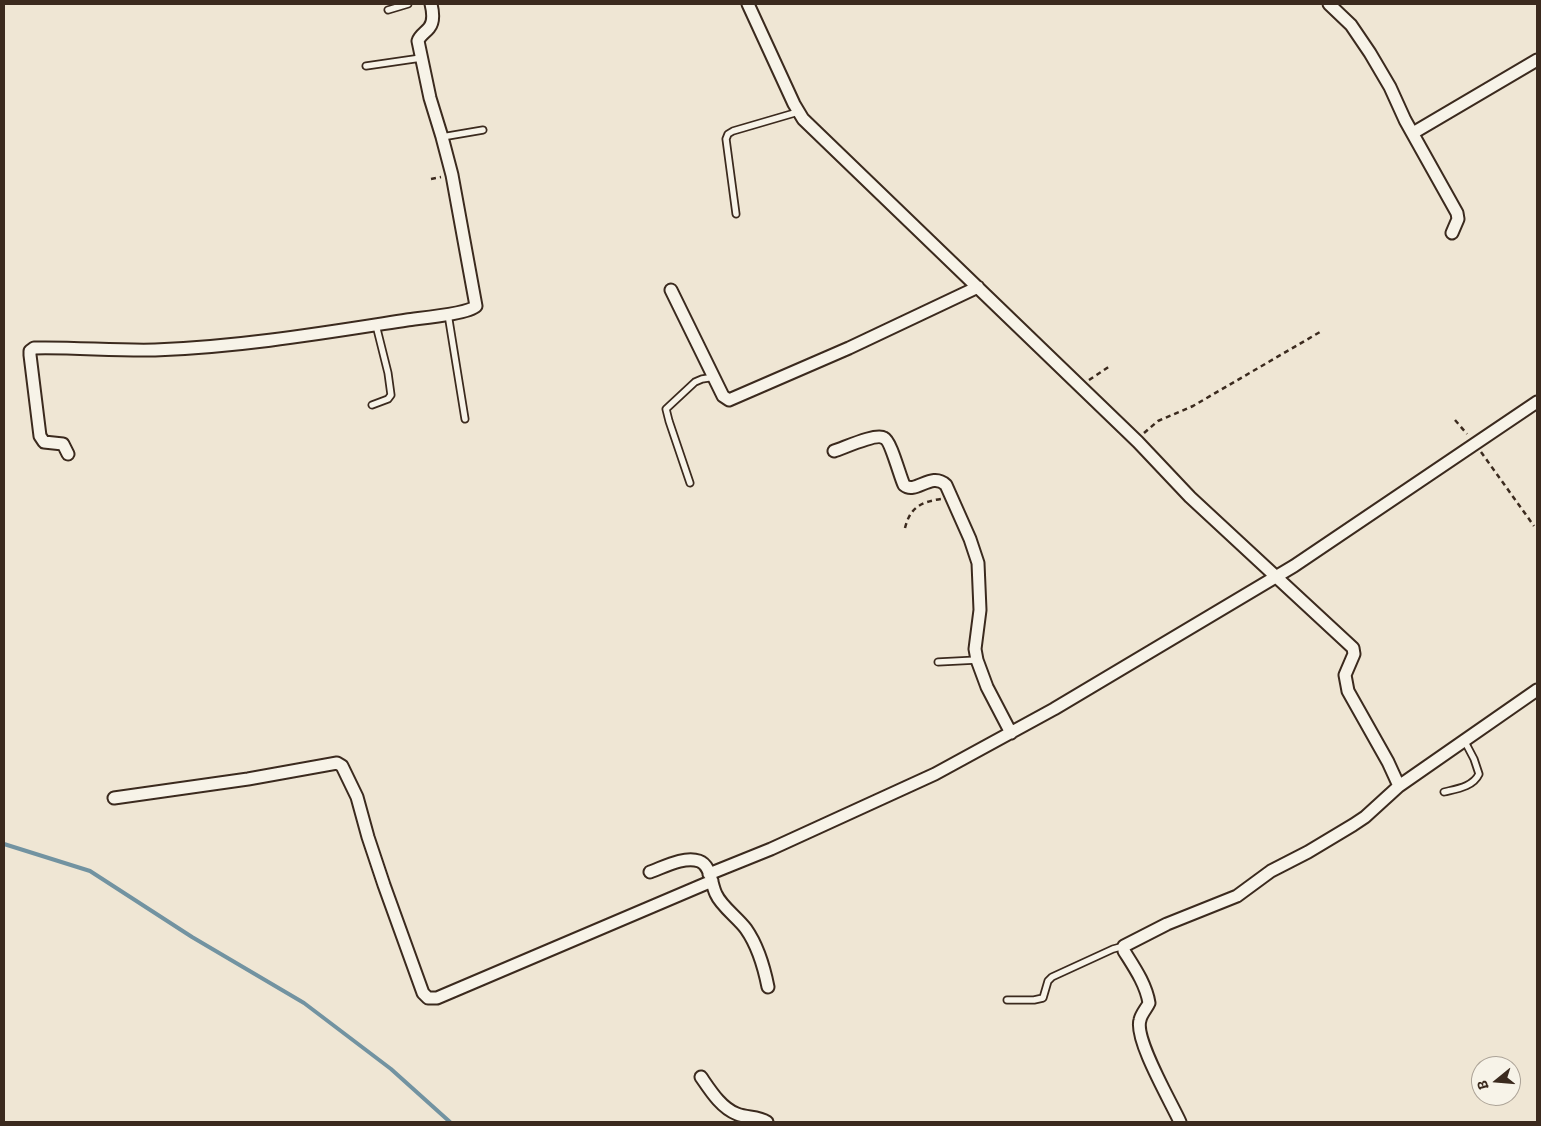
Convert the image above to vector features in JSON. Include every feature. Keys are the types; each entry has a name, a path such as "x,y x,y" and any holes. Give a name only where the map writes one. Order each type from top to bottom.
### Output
{"street":[{"path":"68,454 63,444 47,443 40,436 30,355 30,351 34,348 154,350 207,347 276,340 376,325 448,314 469,310 476,306 467,263 459,206 442,136 430,98 418,41 419,37 432,22 431,4"},
{"path":"748,4 798,112 857,172 1138,442 1190,498 1279,575 1353,648 1354,654 1345,675 1348,691 1388,762 1399,786"},
{"path":"1328,4 1351,24 1390,87 1396,103 1457,213 1458,219 1452,232"},
{"path":"1413,133 1537,60"},
{"path":"671,290 723,396 726,399 733,399 978,287"},
{"path":"114,798 248,779 337,763 342,766 357,797 379,869 423,993 428,998 438,998 935,774 1011,733 1128,666 1294,566 1537,402"},
{"path":"834,451 879,436 884,438 889,444 906,488 933,480 939,480 946,485 970,539 978,563 980,610 975,649 977,660 987,687 1011,733"},
{"path":"1180,1122 1142,1040 1140,1020 1149,1003 1148,996 1144,984 1124,951 1124,946 1167,924 1237,896 1271,871 1308,852 1365,817 1399,786 1537,690"},
{"path":"650,872 681,861 701,861 706,866 716,894 746,928 753,941 764,969 768,987"},
{"path":"701,1077 725,1107 735,1114 758,1118 767,1122"}],"lane":[{"path":"388,10 408,4"},
{"path":"366,66 421,58"},
{"path":"736,214 726,139 728,134 798,112"},
{"path":"442,136 483,130"},
{"path":"448,314 464,420"},
{"path":"372,405 388,399 391,395 388,372 376,325"},
{"path":"690,483 668,421 666,409 695,382 715,377"},
{"path":"938,662 977,660"},
{"path":"1444,792 1463,787 1477,779 1479,774 1464,740"},
{"path":"1007,1000 1043,998 1048,981 1052,977 1113,949 1124,946"}],"path":[{"path":"1146,430 1158,421 1193,406 1320,332"},
{"path":"1080,387 1094,375 1110,366"},
{"path":"1455,420 1475,444 1534,526"},
{"path":"904,528 911,512 916,507 932,500 952,498"}],"waterway":[{"path":"4,844 90,871 192,937 304,1003 391,1069 450,1122"}]}
